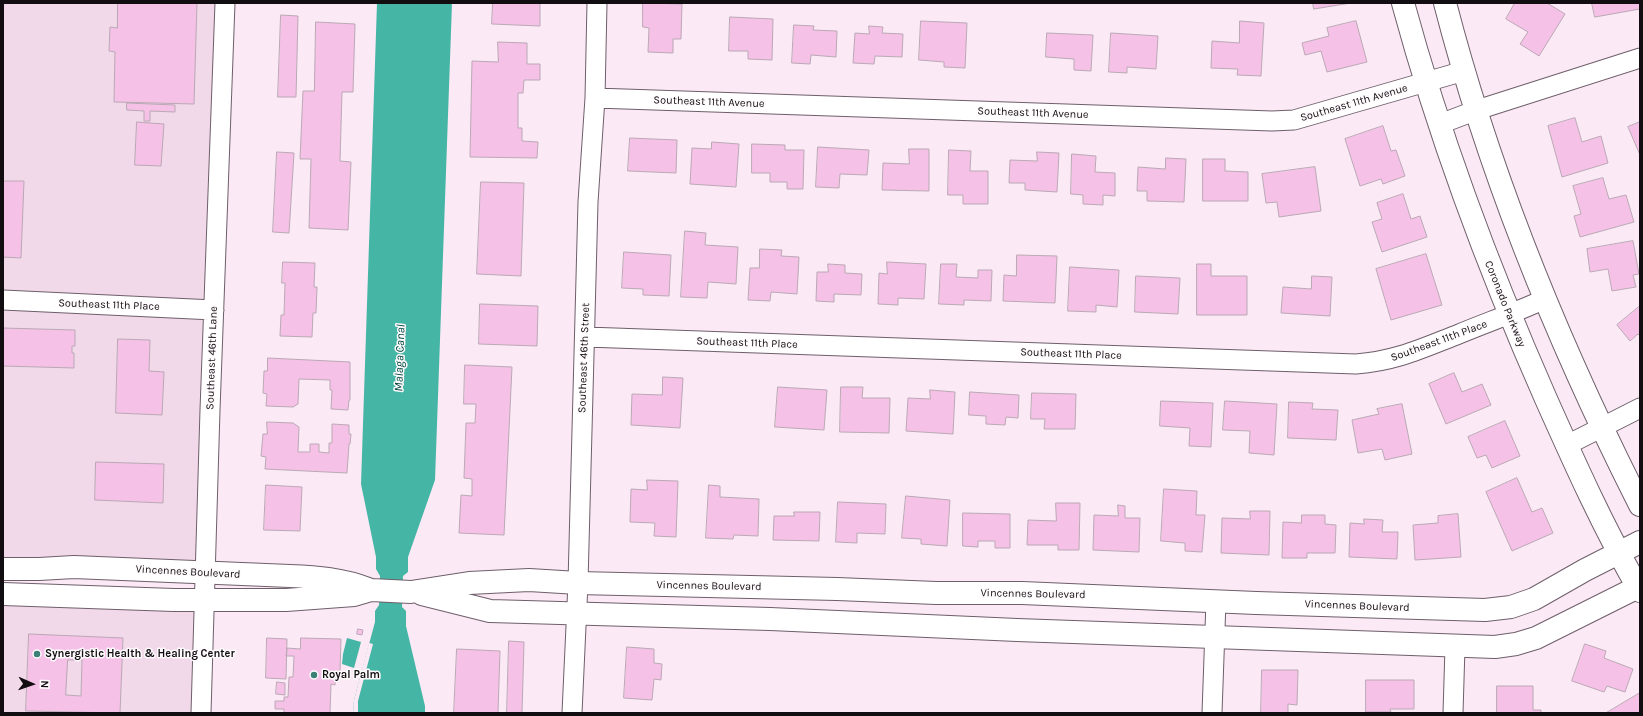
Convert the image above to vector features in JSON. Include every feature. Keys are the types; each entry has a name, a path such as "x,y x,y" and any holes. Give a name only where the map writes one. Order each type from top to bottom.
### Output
{"street":[{"name":"Southeast 46th Lane","path":"201,713 225,3"},
{"name":"Southeast 46th Street","path":"572,713 578,583 581,432 586,337 588,197 595,98 597,3"},
{"name":"Coronado Parkway","path":"1403,3 1426,83 1473,220 1509,315 1567,445 1619,552 1639,588"},
{"path":"1445,3 1464,71 1509,205 1545,299 1601,427 1640,505"},
{"path":"1440,124 1477,110 1640,58"},
{"name":"Southeast 11th Avenue","path":"595,98 1272,121 1294,120 1464,71"},
{"name":"Southeast 11th Place","path":"586,337 1356,364 1377,363 1398,358 1509,315 1545,299"},
{"name":"Southeast 11th Place","path":"3,300 214,310"},
{"path":"1567,445 1640,408"},
{"name":"Vincennes Boulevard","path":"411,592 469,583 529,580 578,583 837,589 936,593 1022,593 1485,610 1510,607 1534,599 1640,542"},
{"name":"Vincennes Boulevard","path":"3,569 74,567 319,577 354,583 371,590"},
{"name":"Vincennes Boulevard","path":"3,594 205,600 306,599 354,595 371,590 411,592 490,611 768,619 1455,647 1495,647 1536,638 1639,588"},
{"path":"1212,713 1216,601"},
{"path":"1453,713 1455,647"}],"shaded area":[{"path":"3,3 222,3 201,563 3,559"},
{"path":"3,603 200,610 196,713 3,713"}],"water":[{"name":"Malaga Canal","path":"377,3 452,3 435,480 408,557 408,572 403,576 402,607 406,611 406,626 425,706 425,713 353,713 354,700 375,622 375,611 379,605 380,576 376,569 376,557 361,484"},
{"path":"347,638 361,642 354,668 342,664"}],"pier":[{"path":"369,643 373,644 358,701 358,713 353,713 354,700"}],"building":[{"path":"118,3 197,3 194,104 114,102 115,52 109,51 110,27 117,28"},
{"path":"493,3 540,3 540,26 492,24"},
{"path":"643,3 682,4 681,39 673,39 673,53 648,52 649,28 643,27"},
{"path":"1313,3 1351,3 1314,9"},
{"path":"1515,3 1547,3 1565,14 1539,56 1520,44 1528,32 1506,19"},
{"path":"1592,3 1640,3 1640,9 1595,17"},
{"path":"281,15 298,16 296,97 278,97"},
{"path":"730,17 773,19 772,60 748,59 748,51 729,51"},
{"path":"921,21 967,23 965,68 944,67 944,62 919,60"},
{"path":"1240,21 1264,23 1261,76 1237,75 1238,69 1211,68 1212,41 1239,43"},
{"path":"1356,21 1367,62 1327,72 1321,51 1305,55 1302,43 1329,36 1327,28"},
{"path":"316,22 355,24 353,92 342,92 340,161 351,162 348,230 309,228 311,159 300,159 303,91 314,91"},
{"path":"794,25 814,26 813,30 837,31 836,57 811,55 810,64 792,63"},
{"path":"869,26 883,27 882,33 903,34 902,57 875,56 874,64 853,63 855,33 869,34"},
{"path":"1047,33 1093,35 1091,71 1074,70 1074,59 1046,57"},
{"path":"1111,33 1158,36 1156,69 1127,67 1127,73 1109,72"},
{"path":"498,42 527,43 527,64 540,64 540,80 524,80 523,93 518,93 518,128 522,128 522,141 538,142 537,158 470,157 472,61 498,62"},
{"path":"127,103 175,105 175,112 150,111 150,121 144,121 144,111 127,110"},
{"path":"1575,118 1582,142 1601,136 1608,163 1562,177 1548,126"},
{"path":"137,122 164,124 161,166 135,165"},
{"path":"1640,122 1640,155 1628,127"},
{"path":"1383,126 1391,151 1396,150 1405,176 1383,184 1381,179 1360,186 1345,139"},
{"path":"630,138 677,140 676,173 628,171"},
{"path":"712,142 739,144 736,187 690,184 692,148 711,149"},
{"path":"752,144 785,145 785,150 804,150 803,189 787,189 787,182 770,182 770,173 752,173"},
{"path":"818,147 869,150 867,175 840,174 839,188 816,187"},
{"path":"909,149 929,149 929,191 882,190 883,163 909,164"},
{"path":"949,150 971,151 970,171 988,171 988,204 963,204 963,195 948,195"},
{"path":"277,152 294,153 289,233 273,232"},
{"path":"1037,152 1059,153 1057,192 1025,190 1025,183 1009,183 1010,160 1037,161"},
{"path":"1072,154 1096,156 1095,172 1115,173 1115,196 1103,195 1103,205 1083,204 1083,195 1071,194"},
{"path":"1166,158 1186,159 1184,202 1147,201 1147,191 1137,191 1138,167 1165,169"},
{"path":"1203,159 1225,159 1225,171 1248,172 1248,201 1203,201"},
{"path":"1315,167 1321,211 1279,217 1277,202 1266,203 1262,174"},
{"path":"1603,178 1609,199 1626,195 1634,222 1580,237 1574,216 1581,214 1573,186"},
{"path":"3,181 24,181 21,258 3,257"},
{"path":"481,182 524,183 521,276 477,274"},
{"path":"1403,194 1411,219 1420,216 1427,237 1382,252 1372,222 1382,219 1377,203"},
{"path":"685,231 706,233 705,245 738,247 736,284 708,282 707,298 681,297"},
{"path":"1633,241 1639,274 1633,275 1636,287 1612,291 1608,269 1590,272 1587,249"},
{"path":"760,249 782,250 781,256 799,257 797,294 771,292 770,301 748,300 750,268 759,268"},
{"path":"624,252 671,255 669,296 643,295 643,289 622,288"},
{"path":"1426,254 1442,305 1391,320 1376,269"},
{"path":"1017,255 1057,256 1055,303 1003,301 1004,275 1016,276"},
{"path":"283,262 315,263 314,287 317,287 316,313 313,313 312,337 280,336 281,315 284,315 285,283 282,283"},
{"path":"887,262 926,264 924,299 898,298 898,305 878,304 879,273 887,274"},
{"path":"828,264 845,265 845,273 862,274 861,295 834,294 834,302 816,301 817,272 828,272"},
{"path":"941,264 957,264 956,277 978,278 978,270 992,270 991,301 964,300 964,305 939,304"},
{"path":"1197,264 1211,264 1211,276 1247,276 1247,315 1197,315"},
{"path":"1070,267 1119,270 1117,307 1096,305 1096,312 1068,311"},
{"path":"1136,276 1180,278 1178,314 1135,312"},
{"path":"1312,276 1332,277 1330,316 1281,313 1283,287 1311,289"},
{"path":"480,304 538,306 537,346 479,344"},
{"path":"1640,306 1640,336 1638,334 1630,341 1617,325"},
{"path":"3,328 75,330 75,346 72,346 72,353 74,353 74,368 3,366"},
{"path":"118,339 150,340 149,371 164,372 162,415 116,413"},
{"path":"268,358 350,362 350,400 348,410 331,409 332,390 330,390 330,380 299,379 298,404 293,407 266,406 267,394 263,393 264,371 267,371"},
{"path":"465,365 512,367 504,535 459,533 461,495 472,496 472,479 464,478 466,423 475,423 476,404 464,404"},
{"path":"1454,373 1462,392 1482,384 1491,405 1446,424 1429,384"},
{"path":"663,377 683,378 680,428 631,425 632,394 662,395"},
{"path":"778,387 827,390 824,430 775,427"},
{"path":"841,387 863,387 862,398 890,398 889,433 840,432"},
{"path":"930,390 955,392 953,434 906,431 908,398 930,399"},
{"path":"970,392 1019,395 1018,418 1006,417 1005,425 986,424 986,416 969,415"},
{"path":"1032,393 1076,394 1075,429 1044,429 1045,419 1031,419"},
{"path":"1161,401 1213,403 1211,447 1189,446 1190,428 1160,426"},
{"path":"1225,401 1277,404 1274,455 1249,453 1250,431 1223,430"},
{"path":"1289,402 1313,403 1312,409 1338,410 1336,440 1288,438"},
{"path":"1402,404 1412,454 1385,460 1382,449 1358,453 1352,420 1379,414 1377,409"},
{"path":"1505,421 1520,456 1492,468 1486,455 1477,458 1468,437"},
{"path":"267,422 293,423 299,427 298,452 310,452 310,444 319,444 319,452 329,453 329,443 332,443 332,424 349,425 349,434 351,434 347,473 265,469 266,457 261,456 263,434 267,434"},
{"path":"96,462 164,464 163,503 95,500"},
{"path":"1517,478 1532,512 1542,508 1553,533 1512,551 1486,492"},
{"path":"647,480 678,481 676,537 654,536 655,523 630,522 631,489 647,490"},
{"path":"266,485 302,487 300,531 264,530"},
{"path":"709,485 720,486 720,497 759,499 758,536 734,535 733,539 706,538"},
{"path":"1164,489 1197,491 1196,515 1205,515 1202,552 1185,551 1185,543 1161,541"},
{"path":"906,496 950,500 947,546 921,544 921,539 902,538"},
{"path":"838,502 886,504 885,534 857,533 857,543 836,542"},
{"path":"1056,503 1080,503 1079,550 1058,550 1058,545 1027,545 1028,520 1056,521"},
{"path":"1118,505 1125,506 1125,518 1140,518 1139,552 1093,550 1094,515 1118,516"},
{"path":"1250,511 1270,511 1269,555 1221,553 1222,518 1250,519"},
{"path":"794,512 820,512 819,541 773,540 774,516 794,516"},
{"path":"963,513 1010,514 1010,548 995,548 995,541 978,541 978,547 963,546"},
{"path":"1458,514 1461,557 1415,560 1413,525 1438,523 1438,516"},
{"path":"1302,515 1325,515 1325,524 1336,525 1335,553 1307,553 1307,558 1282,558 1283,522 1301,523"},
{"path":"1364,519 1383,520 1382,532 1398,532 1397,559 1349,557 1350,523 1364,524"},
{"path":"358,629 363,630 362,635 357,634"},
{"path":"29,634 123,638 120,713 26,711","holes":["68,660 82,660 81,696 66,695"]},
{"path":"267,638 287,639 286,679 266,678"},
{"name":"Royal Palm","path":"301,638 341,639 340,673 336,673 335,685 331,684 330,713 284,713 284,709 275,709 275,701 284,701 284,697 288,697 289,677 293,677 294,656 286,656 287,648 300,649"},
{"path":"509,641 524,642 522,713 507,713"},
{"path":"1585,644 1606,651 1604,658 1633,669 1625,692 1607,686 1604,692 1572,681"},
{"path":"627,647 654,649 654,663 662,664 661,680 654,679 652,700 624,698"},
{"path":"457,649 500,651 498,713 454,713"},
{"path":"1262,670 1298,670 1297,705 1288,704 1288,713 1261,713"},
{"path":"1366,680 1414,680 1414,709 1390,709 1391,712 1366,712"},
{"path":"277,682 285,683 285,695 276,694"},
{"path":"1497,686 1533,686 1533,710 1541,710 1541,713 1497,713"},
{"path":"1640,693 1640,713 1606,713"}],"place":[{"name":"Synergistic Health & Healing Center","path":"37,654"},
{"name":"Royal Palm","path":"314,675"}]}
